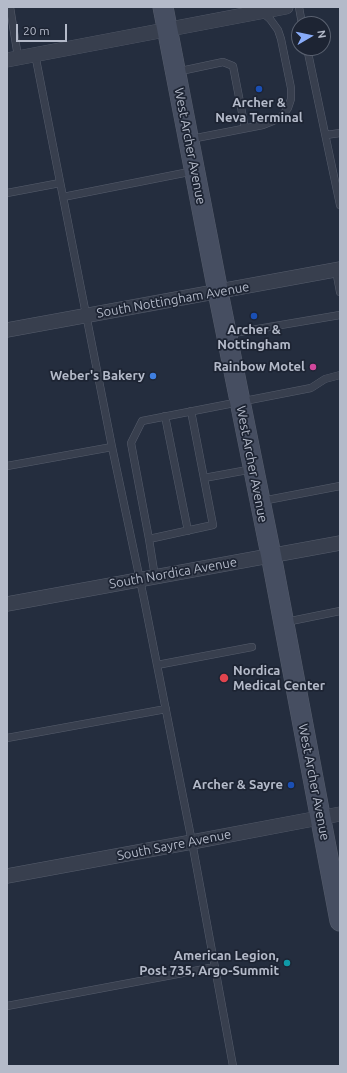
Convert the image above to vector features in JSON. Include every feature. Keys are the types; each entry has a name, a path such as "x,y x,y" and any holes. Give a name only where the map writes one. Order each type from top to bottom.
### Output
{"main road":[{"name":"West Archer Avenue","path":"163,7 194,171 284,622 320,817 338,900 340,921"}],"street":[{"path":"13,58 286,7"},
{"name":"South Nottingham Avenue","path":"7,330 338,270"},
{"name":"South Nordica Avenue","path":"7,604 340,543"},
{"name":"South Sayre Avenue","path":"7,876 340,814"}],"lane":[{"path":"10,7 13,58"},
{"path":"189,140 263,125 281,117 288,108 291,99 291,88 281,40 278,30 270,19 262,12"},
{"path":"35,54 86,316 166,709 233,1066"},
{"path":"309,56 340,205"},
{"path":"175,72 223,62 233,66 245,128"},
{"path":"326,135 340,133"},
{"path":"63,197 194,171"},
{"path":"7,193 60,183"},
{"path":"338,270 340,292"},
{"path":"227,334 340,315"},
{"path":"155,577 131,443 142,421 311,388 325,379 340,375"},
{"path":"149,539 213,526 191,411"},
{"path":"165,416 188,531"},
{"path":"7,466 112,446"},
{"path":"204,478 254,469"},
{"path":"260,502 340,486"},
{"path":"284,622 340,611"},
{"path":"157,665 252,647"},
{"path":"7,738 166,709"},
{"path":"7,1006 215,967"}],"place":[{"name":"Archer & Neva Terminal","path":"259,89"},
{"name":"Archer & Nottingham","path":"254,316"},
{"name":"Rainbow Motel","path":"313,367"},
{"name":"Weber's Bakery","path":"153,376"},
{"name":"Nordica Medical Center","path":"224,678"},
{"name":"Archer & Sayre","path":"291,785"},
{"name":"American Legion, Post 735, Argo-Summit","path":"287,963"}]}
